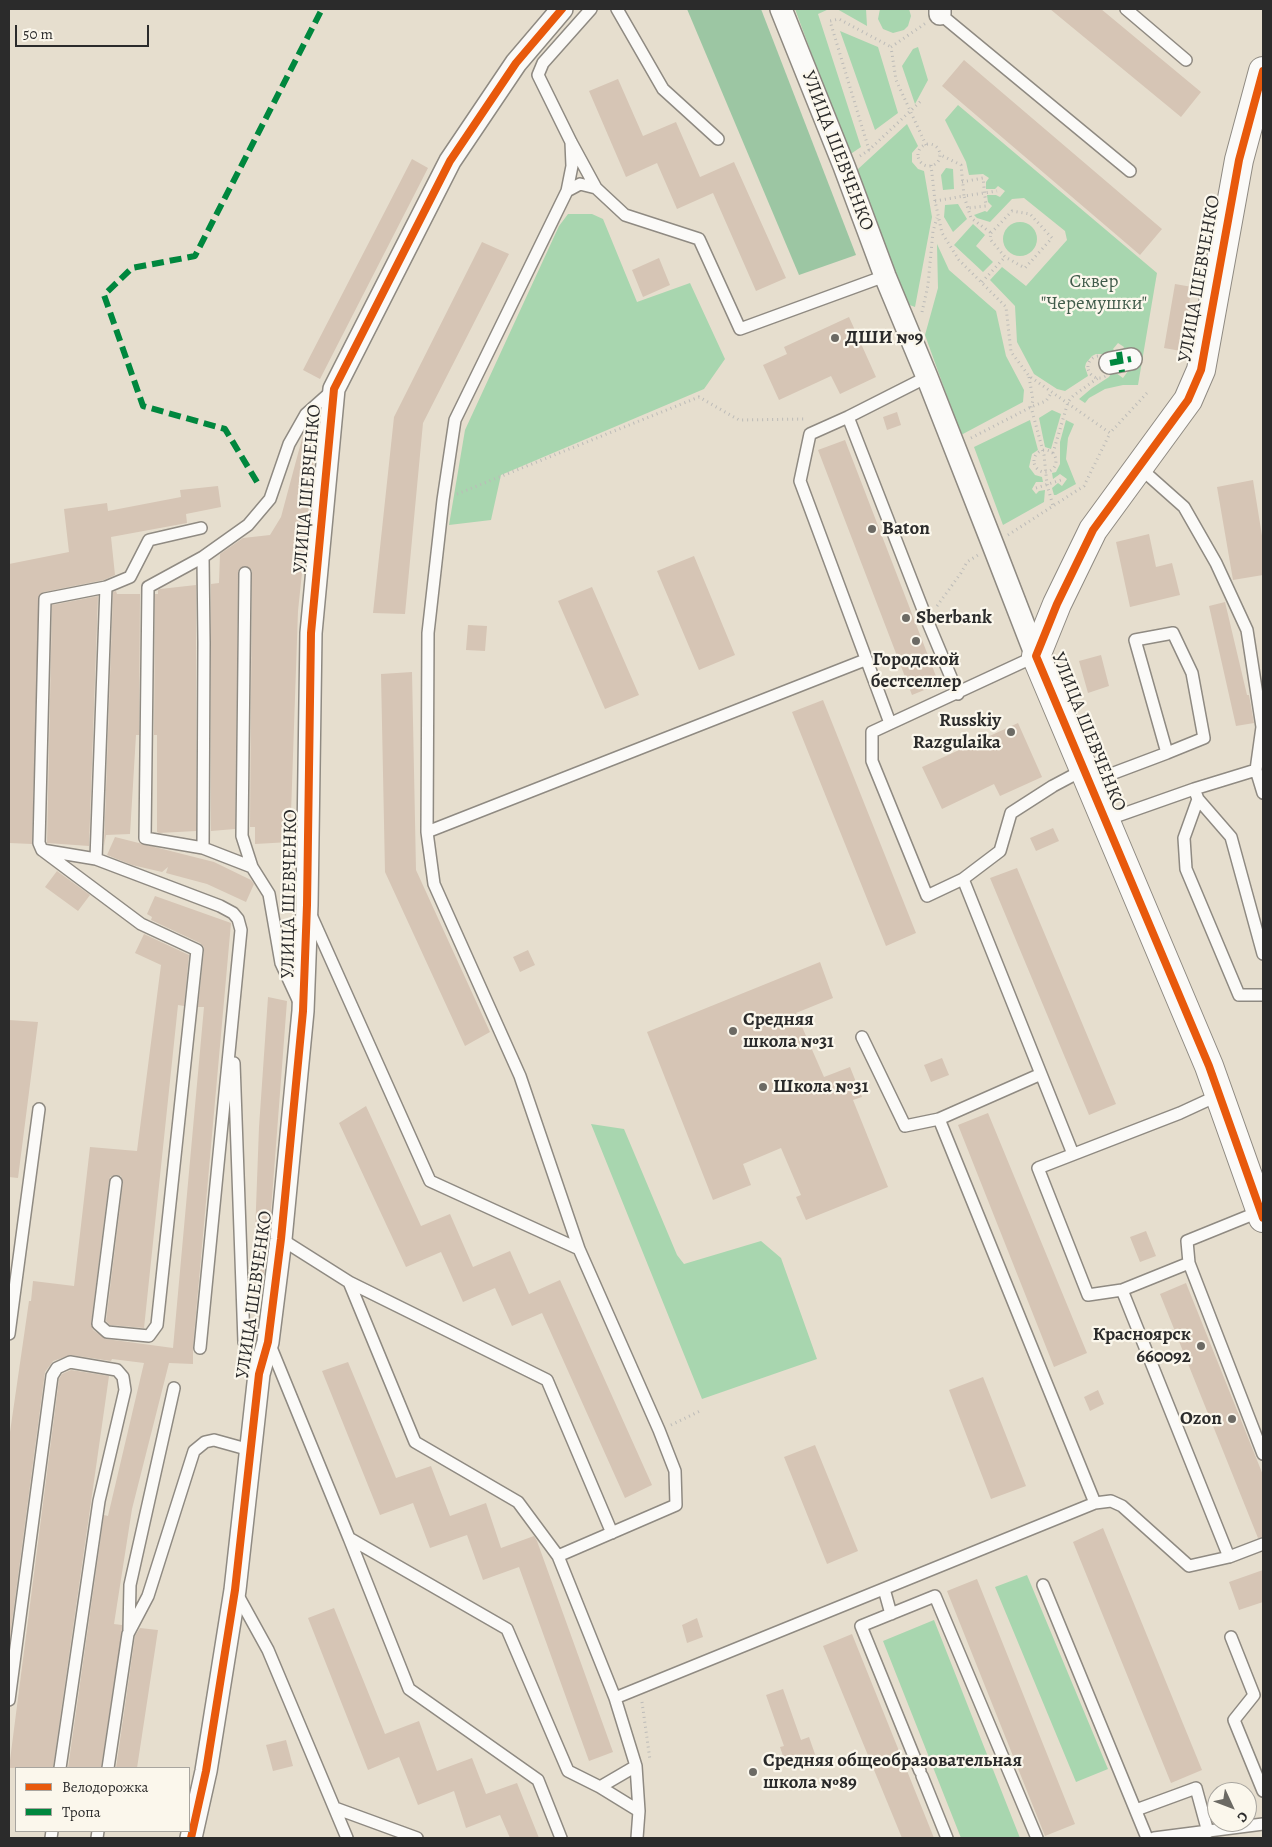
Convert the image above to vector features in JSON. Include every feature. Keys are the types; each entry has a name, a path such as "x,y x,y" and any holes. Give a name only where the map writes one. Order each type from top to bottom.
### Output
{"street":[{"name":"УЛИЦА ШЕВЧЕНКО","path":"190,1838 206,1771 235,1590 259,1374 268,1342 281,1239 303,1011 311,634 334,389 450,160 516,63 562,9"},
{"name":"УЛИЦА ШЕВЧЕНКО","path":"781,9 844,166 885,276 994,545 1036,656 1209,1066 1262,1214"},
{"name":"УЛИЦА ШЕВЧЕНКО","path":"1036,656 1057,604 1092,530 1188,400 1201,370 1238,160 1263,71"}],"lane":[{"path":"592,9 542,63 538,76 596,188 625,215 699,239 740,329 885,276"},
{"path":"617,9 663,89 718,139"},
{"path":"1126,9 1186,60"},
{"path":"940,11 1130,171"},
{"path":"558,1556 676,1505 675,1471 659,1430 579,1249 520,1076 434,884 427,832 428,633 442,500 456,420 567,191 572,166 571,142"},
{"path":"567,191 580,184 596,188"},
{"path":"890,723 800,481 810,434 927,377"},
{"path":"252,867 203,848 146,838 148,587 203,557 248,525 270,499 290,444 306,414 334,389"},
{"path":"848,417 958,694"},
{"path":"1139,467 1184,507 1216,563 1247,630 1262,727 1256,770 1263,793"},
{"path":"116,1182 98,1324 107,1332 149,1336 157,1325 197,950 141,924 42,850 39,843 45,600 106,587 130,577 149,540 201,528"},
{"path":"203,557 203,848"},
{"path":"246,573 242,836 252,867 269,894 281,963 303,1011"},
{"path":"96,859 106,587"},
{"path":"1036,656 958,694 872,732 872,761 927,896 964,879 1000,851 1011,813 1053,786 1167,753 1204,738 1192,673 1173,633 1135,640 1167,753"},
{"path":"427,832 865,660"},
{"path":"1106,820 1196,794 1256,770"},
{"path":"1196,794 1231,837 1263,954"},
{"path":"1196,794 1184,838 1186,869 1239,995 1263,995"},
{"path":"42,850 96,859 220,906 233,913 238,919 241,930 200,1348"},
{"path":"964,879 1073,1154"},
{"path":"306,905 430,1181 579,1249"},
{"path":"232,1023 238,1141 244,1342 259,1374"},
{"path":"862,1037 905,1126 939,1119 1041,1074"},
{"path":"1189,1263 1122,1290 1088,1295 1038,1168 1219,1096"},
{"path":"9,1334 11,1296 39,1109"},
{"path":"939,1119 1095,1503"},
{"path":"1262,1214 1187,1241 1189,1263 1263,1454"},
{"path":"281,1239 349,1282 547,1380 612,1533"},
{"path":"349,1282 415,1442 518,1502 558,1556 615,1698 636,1766 639,1811 637,1838"},
{"path":"1122,1290 1229,1557"},
{"path":"268,1342 409,1689 538,1780 561,1838"},
{"path":"9,1700 52,1376 57,1368 70,1362 117,1370 123,1377 125,1390 99,1501 60,1767"},
{"path":"108,1767 128,1634 130,1585 174,1388"},
{"path":"128,1634 148,1596 194,1451 205,1442 214,1440 250,1450"},
{"path":"615,1698 1095,1503 1111,1502 1122,1506 1190,1566 1229,1557 1263,1544"},
{"path":"349,1538 507,1629 568,1771 600,1787 639,1811"},
{"path":"1043,1585 1147,1838"},
{"path":"884,1589 892,1614"},
{"path":"235,1590 268,1650 347,1838"},
{"path":"947,1838 861,1626 935,1596 1037,1838"},
{"path":"1231,1638 1254,1695 1234,1720 1263,1791"},
{"path":"600,1787 636,1766"},
{"path":"1136,1810 1196,1788 1207,1828"},
{"path":"335,1808 417,1838"},
{"path":"1154,1838 1208,1832"}],"path":[{"path":"891,47 940,11"},
{"path":"869,150 830,21 839,19 891,47"},
{"path":"891,47 896,80 926,145"},
{"path":"844,166 869,150 922,100"},
{"path":"926,145 936,147 939,154 937,162 931,166 924,164 919,159 920,149 926,145"},
{"path":"939,154 961,165 964,196 971,218 991,233"},
{"path":"931,166 935,201 942,233 959,260 1006,307 1011,352 1029,376 1110,433"},
{"path":"962,182 983,178 986,206 968,208"},
{"path":"935,201 997,192"},
{"path":"1012,211 1030,214 1052,238 1025,268 1005,257 990,239 991,233 1012,211"},
{"path":"922,312 928,285 933,231 938,218"},
{"path":"982,282 1005,257"},
{"path":"1053,453 1043,450 1036,454 1034,461 1037,468 1047,472 1053,469 1056,463 1053,453 1068,402 1074,395 1117,364"},
{"path":"1029,376 1033,400 1031,407 1043,450 1047,484 1053,506"},
{"path":"955,447 1046,401 1052,392"},
{"path":"927,620 961,573 966,562 1084,486 1110,433 1148,393"},
{"path":"442,500 699,397 739,420 806,419 814,415"},
{"path":"1036,488 1061,480"},
{"path":"659,1430 702,1410"},
{"path":"650,1765 642,1702 651,1698"}],"green space":[{"path":"687,9 761,9 856,255 799,275"},
{"path":"795,9 829,9 818,14 861,147 849,155"},
{"path":"837,9 866,9 867,26"},
{"path":"880,9 909,9 911,16 908,26 904,30 893,33 883,29 878,19"},
{"path":"840,31 878,47 898,113 875,130"},
{"path":"918,47 928,80 915,104 902,66 913,49"},
{"name":"Сквер \"Черемушки\"","path":"958,105 1157,273 1138,385 1123,385 1105,389 1089,398 1085,403 1079,399 1109,377 1113,370 1119,369 1116,373 1123,378 1128,371 1124,368 1122,351 1124,347 1118,343 1113,349 1116,352 1092,356 1085,367 1088,376 1065,391 1057,389 1034,374 1017,342 1015,306 990,280 1002,267 1026,286 1067,240 1065,231 1024,198 1012,199 990,222 977,218 974,215 987,212 992,206 988,202 987,195 1000,197 1005,191 998,186 995,189 986,189 986,182 989,178 983,174 969,175 966,162 945,120"},
{"path":"907,124 918,146 912,153 912,162 918,169 924,171 932,217 915,307 907,304 857,170"},
{"path":"946,168 953,169 954,189 943,190 941,175"},
{"path":"958,204 967,219 953,232 944,217 945,205"},
{"path":"568,214 592,214 603,219 637,302 690,283 725,359 704,389 501,475 491,520 449,525 465,430 559,226"},
{"path":"1020,222 1032,227 1037,239 1032,251 1020,256 1008,251 1003,239 1008,227"},
{"path":"973,224 985,235 976,246 993,262 983,272 954,245"},
{"path":"937,244 949,270 996,311 1006,356 1024,390 1023,402 961,435 925,335 938,288"},
{"path":"1052,410 1061,414 1051,449 1045,447 1039,418"},
{"path":"1030,420 1038,450 1032,454 1029,467 1035,475 1042,477 1043,482 1036,482 1032,489 1036,494 1039,491 1045,490 1044,502 1003,525 974,447"},
{"path":"1066,420 1074,424 1068,438 1066,459 1076,484 1054,495 1052,488 1058,483 1062,486 1067,479 1060,474 1053,479 1052,473 1056,472 1060,464 1060,442"},
{"path":"591,1124 624,1129 677,1255 684,1264 761,1241 781,1258 817,1359 702,1399"},
{"path":"1027,1575 1108,1769 1076,1782 995,1587"},
{"path":"934,1620 1020,1838 961,1838 883,1641"}],"building":[{"path":"1050,9 1101,9 1201,92 1181,117"},
{"path":"964,60 1162,229 1140,255 942,86"},
{"path":"618,79 643,136 676,122 700,177 734,162 786,278 756,291 713,193 677,209 657,163 626,177 589,91"},
{"path":"412,159 428,168 320,379 303,370"},
{"path":"482,242 509,254 423,423 405,614 373,613 394,417"},
{"path":"659,258 670,285 643,297 632,270"},
{"path":"1175,284 1192,287 1181,351 1164,348"},
{"path":"849,317 876,377 840,394 831,376 779,400 763,365 787,354 784,347"},
{"path":"897,412 901,425 887,430 883,417"},
{"path":"307,428 317,429 298,611 290,842 255,844 255,827 250,827 252,570 245,566 239,569 238,573 235,829 211,831 211,584 219,583 220,554 243,538 270,535 281,517 303,435"},
{"path":"845,440 939,684 912,695 818,450"},
{"path":"1253,480 1263,542 1263,575 1233,580 1217,487"},
{"path":"218,486 221,507 186,514 187,523 111,537 115,575 104,580 44,592 39,595 32,844 9,843 9,564 69,552 64,509 107,503 108,511 181,497 180,490"},
{"path":"1149,534 1156,567 1172,563 1180,595 1130,607 1116,542"},
{"path":"694,556 735,655 699,670 657,571"},
{"path":"196,585 196,831 159,833 157,832 157,735 154,735 155,594 158,594 160,589"},
{"path":"592,587 639,695 605,709 558,601"},
{"path":"116,591 117,594 140,594 139,735 136,735 130,834 106,835 104,846 113,592"},
{"path":"98,596 89,846 47,843 52,605"},
{"path":"1225,602 1247,695 1249,695 1254,723 1236,726 1209,606"},
{"path":"468,625 487,626 485,651 466,650"},
{"path":"1101,655 1109,686 1088,693 1079,661"},
{"path":"412,672 416,870 490,1032 465,1046 385,872 381,674"},
{"path":"823,700 916,933 886,946 792,712"},
{"path":"1018,723 1042,777 1000,796 994,784 942,809 922,767"},
{"path":"1053,828 1059,841 1036,851 1030,838"},
{"path":"115,837 214,862 251,880 254,884 246,902 207,884 166,873 168,867 162,872 132,865 107,855"},
{"path":"1017,868 1116,1104 1089,1115 990,878"},
{"path":"57,871 90,895 78,911 45,887"},
{"path":"155,896 231,923 193,1364 169,1363 132,1509 114,1624 122,1625 122,1630 101,1767 68,1767 104,1515 108,1516 144,1363 112,1359 111,1361 71,1355 53,1361 45,1372 9,1645 9,1439 33,1281 74,1286 90,1147 137,1151 161,965 135,953 144,934 189,955 184,1006 178,1005 144,1328 110,1325 106,1321 123,1183 121,1176 116,1175 110,1177 109,1181 91,1324 93,1330 106,1339 173,1348 204,1007 198,1007 204,947 200,943 151,920 152,917 147,914"},
{"path":"528,950 535,965 520,972 513,957"},
{"name":"Школа №31","path":"820,962 833,998 796,1013 824,1077 850,1067 862,1097 853,1100 888,1187 806,1220 796,1197 801,1195 781,1148 743,1164 751,1185 713,1200 647,1032"},
{"path":"268,997 287,1001 270,1224 262,1289 253,1288 259,1127"},
{"path":"9,1020 38,1022 18,1178 9,1177"},
{"path":"942,1058 949,1075 931,1082 924,1065"},
{"path":"366,1106 421,1226 450,1214 473,1267 510,1251 529,1294 560,1280 652,1485 625,1498 542,1313 512,1326 495,1288 463,1302 441,1252 406,1267 339,1123"},
{"path":"988,1113 1087,1353 1054,1367 958,1125"},
{"path":"1146,1231 1156,1256 1140,1262 1130,1237"},
{"path":"1186,1283 1263,1475 1263,1537 1258,1538 1160,1294"},
{"path":"348,1362 396,1478 431,1466 450,1516 486,1503 501,1548 534,1536 613,1752 589,1761 519,1567 483,1580 467,1535 430,1548 413,1503 380,1515 322,1371"},
{"path":"71,1370 109,1376 53,1767 9,1768 59,1379 62,1374"},
{"path":"983,1377 1026,1486 991,1499 949,1390"},
{"path":"1098,1390 1104,1404 1090,1411 1084,1397"},
{"path":"815,1445 858,1551 827,1564 784,1457"},
{"path":"1103,1528 1202,1770 1171,1783 1073,1542"},
{"path":"1263,1570 1263,1602 1239,1610 1229,1582"},
{"path":"977,1579 1075,1824 1045,1836 947,1591"},
{"path":"334,1608 385,1734 419,1721 437,1771 472,1758 486,1794 517,1783 539,1838 510,1838 500,1815 466,1828 454,1791 418,1805 399,1757 368,1770 308,1618"},
{"path":"697,1618 703,1637 687,1643 682,1625"},
{"path":"140,1628 158,1630 137,1767 116,1767 135,1636"},
{"path":"852,1634 934,1838 902,1838 823,1646"},
{"path":"783,1689 801,1740 809,1737 816,1757 787,1768 780,1747 784,1746 766,1695"},
{"path":"286,1740 293,1766 273,1771 266,1745"}],"marked path":[{"path":"257,482 225,429 143,406 104,295 132,268 195,256 322,9"},
{"path":"1119,352 1122,372"},
{"path":"1110,363 1131,359"}],"cycle path":[{"path":"191,1838 206,1771 235,1590 259,1374 268,1342 281,1239 303,1011 307,905 311,633 334,389 450,161 516,63 562,9"},
{"path":"1263,71 1239,160 1201,370 1188,400 1093,530 1057,604 1036,656 1209,1066 1263,1218"}],"place":[{"name":"ДШИ №9","path":"835,338"},
{"name":"Baton","path":"872,529"},
{"name":"Sberbank","path":"906,618"},
{"name":"Городской бестселлер","path":"916,641"},
{"name":"Russkiy Razgulaika","path":"1011,732"},
{"name":"Средняя школа №31","path":"733,1031"},
{"name":"Школа №31","path":"763,1087"},
{"name":"Красноярск 660092","path":"1201,1346"},
{"name":"Ozon","path":"1232,1419"},
{"name":"Средняя общеобразовательная школа №89","path":"753,1772"}]}
